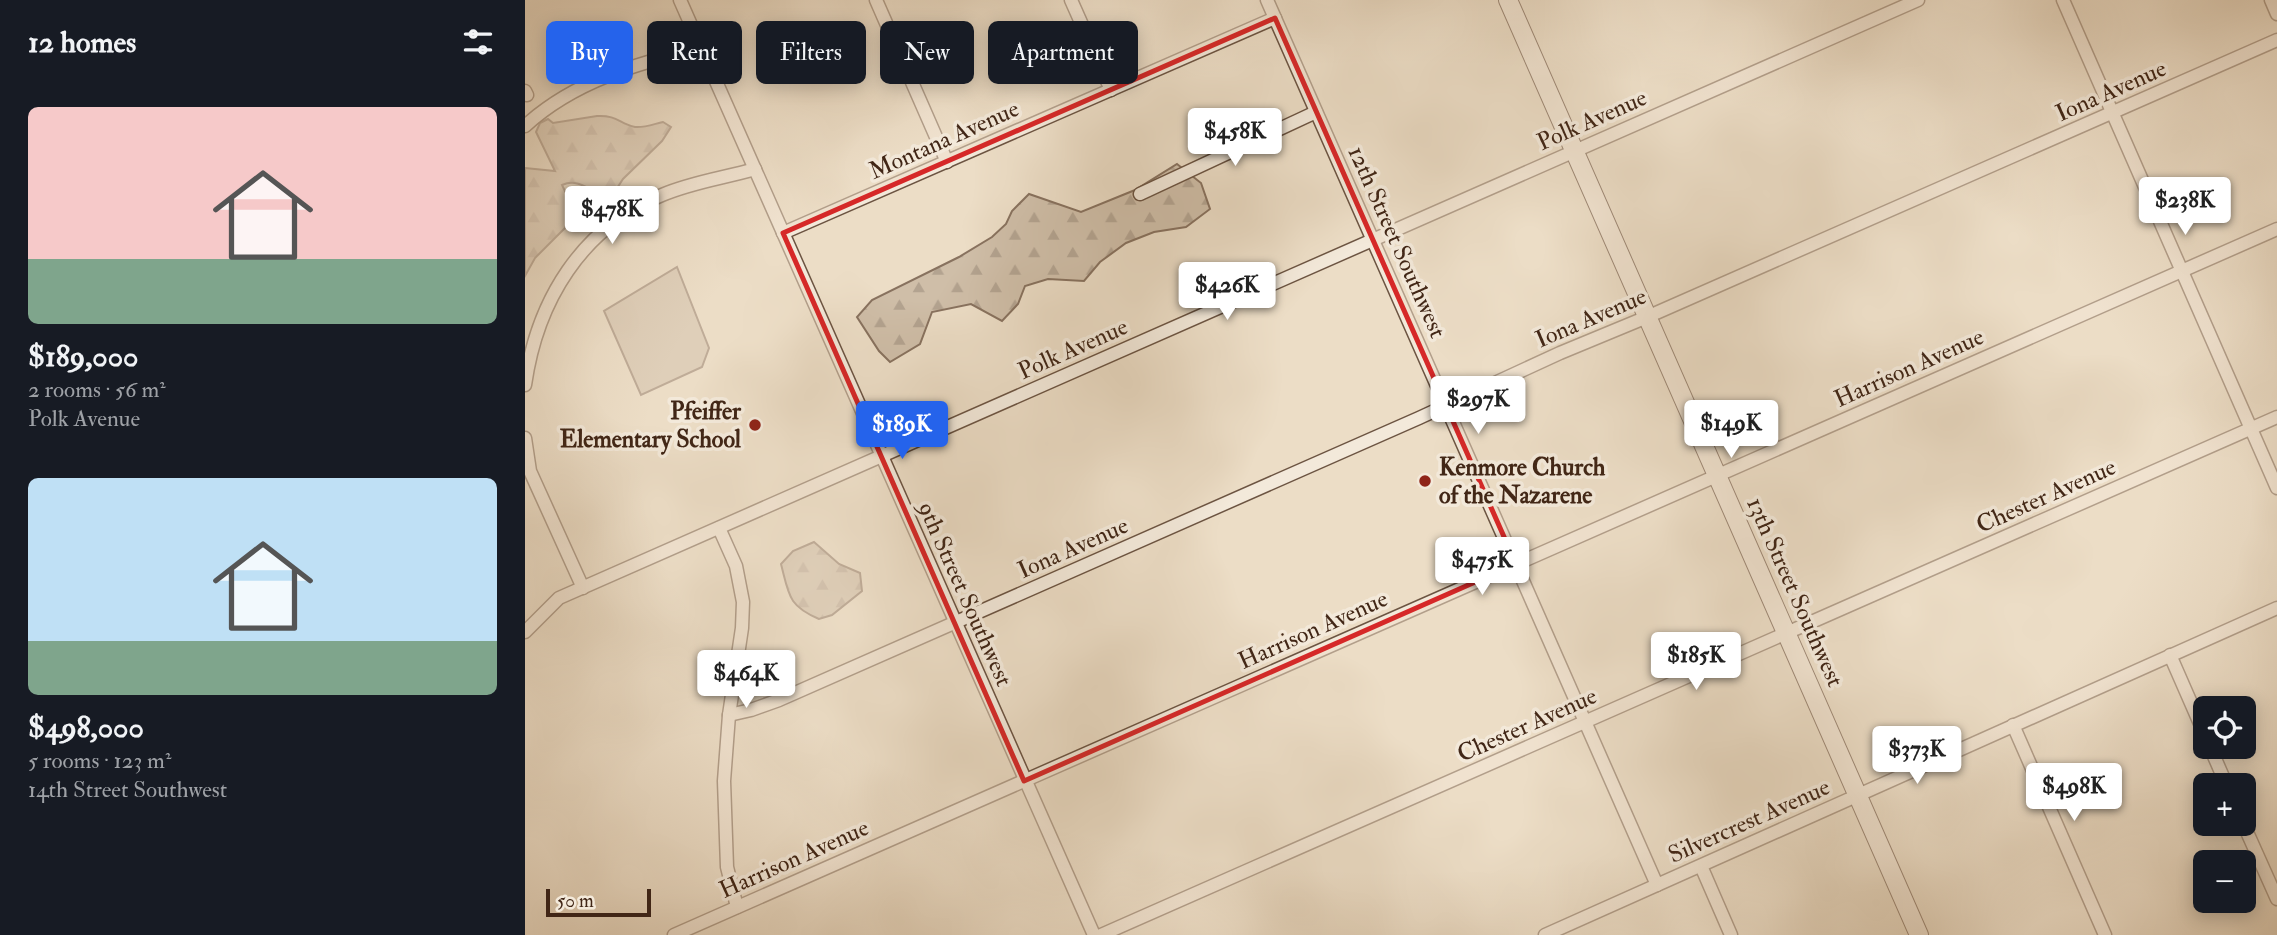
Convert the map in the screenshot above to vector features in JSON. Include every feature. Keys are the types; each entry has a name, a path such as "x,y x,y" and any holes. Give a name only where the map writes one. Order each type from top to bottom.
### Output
{"street":[{"name":"9th Street Southwest","path":"680,0 689,21"},
{"path":"876,0 947,162"},
{"path":"1071,0 1111,90"},
{"name":"12th Street Southwest","path":"1267,0 1657,885"},
{"name":"13th Street Southwest","path":"1508,0 1919,935"},
{"name":"Polk Avenue","path":"525,632 559,598 1918,0"},
{"path":"2063,0 2277,488"},
{"path":"2271,0 2277,14"},
{"name":"Montana Avenue","path":"783,233 1275,19"},
{"name":"Iona Avenue","path":"729,715 779,700 1446,406 1560,353 2277,40"},
{"path":"525,126 590,82 647,63"},
{"name":"9th Street Southwest","path":"717,84 1094,935"},
{"path":"1140,194 1317,112"},
{"path":"525,386 530,353 552,294 587,246 623,215 662,195 692,184 755,169"},
{"name":"Harrison Avenue","path":"674,935 2277,229"},
{"name":"Chester Avenue","path":"1101,935 2277,417"},
{"path":"525,438 530,471 583,588"},
{"path":"719,528 736,566 743,602 742,628 729,715 725,781 727,867 737,907"},
{"name":"Silvercrest Avenue","path":"1546,935 2277,608"},
{"path":"2170,655 2193,708"},
{"path":"2013,725 2105,935"},
{"path":"2249,836 2277,899"},
{"path":"1701,866 1731,935"}],"highlighted area":[{"path":"1275,18 1516,564 1024,781 783,233"}],"green space":[{"path":"597,116 614,118 635,127 663,122 671,127 662,141 623,179 612,196 576,183 562,185 577,216 535,258 525,276 525,168 555,171 536,132 540,123 548,119 553,123"},
{"path":"1177,164 1201,183 1210,209 1186,227 1154,232 1126,243 1100,262 1084,281 1048,279 1025,286 1018,304 1002,321 971,304 932,312 920,344 890,362 879,351 857,317 872,300 959,257 992,237 1006,224 1012,211 1029,194 1081,212 1135,190"},
{"path":"677,267 709,348 702,367 641,395 604,311"},
{"path":"814,542 839,564 860,573 862,591 832,615 819,619 795,604 781,564 793,551"}],"place":[{"name":"Pfeiffer Elementary School","path":"755,425"},
{"name":"Kenmore Church of the Nazarene","path":"1425,481"}]}
